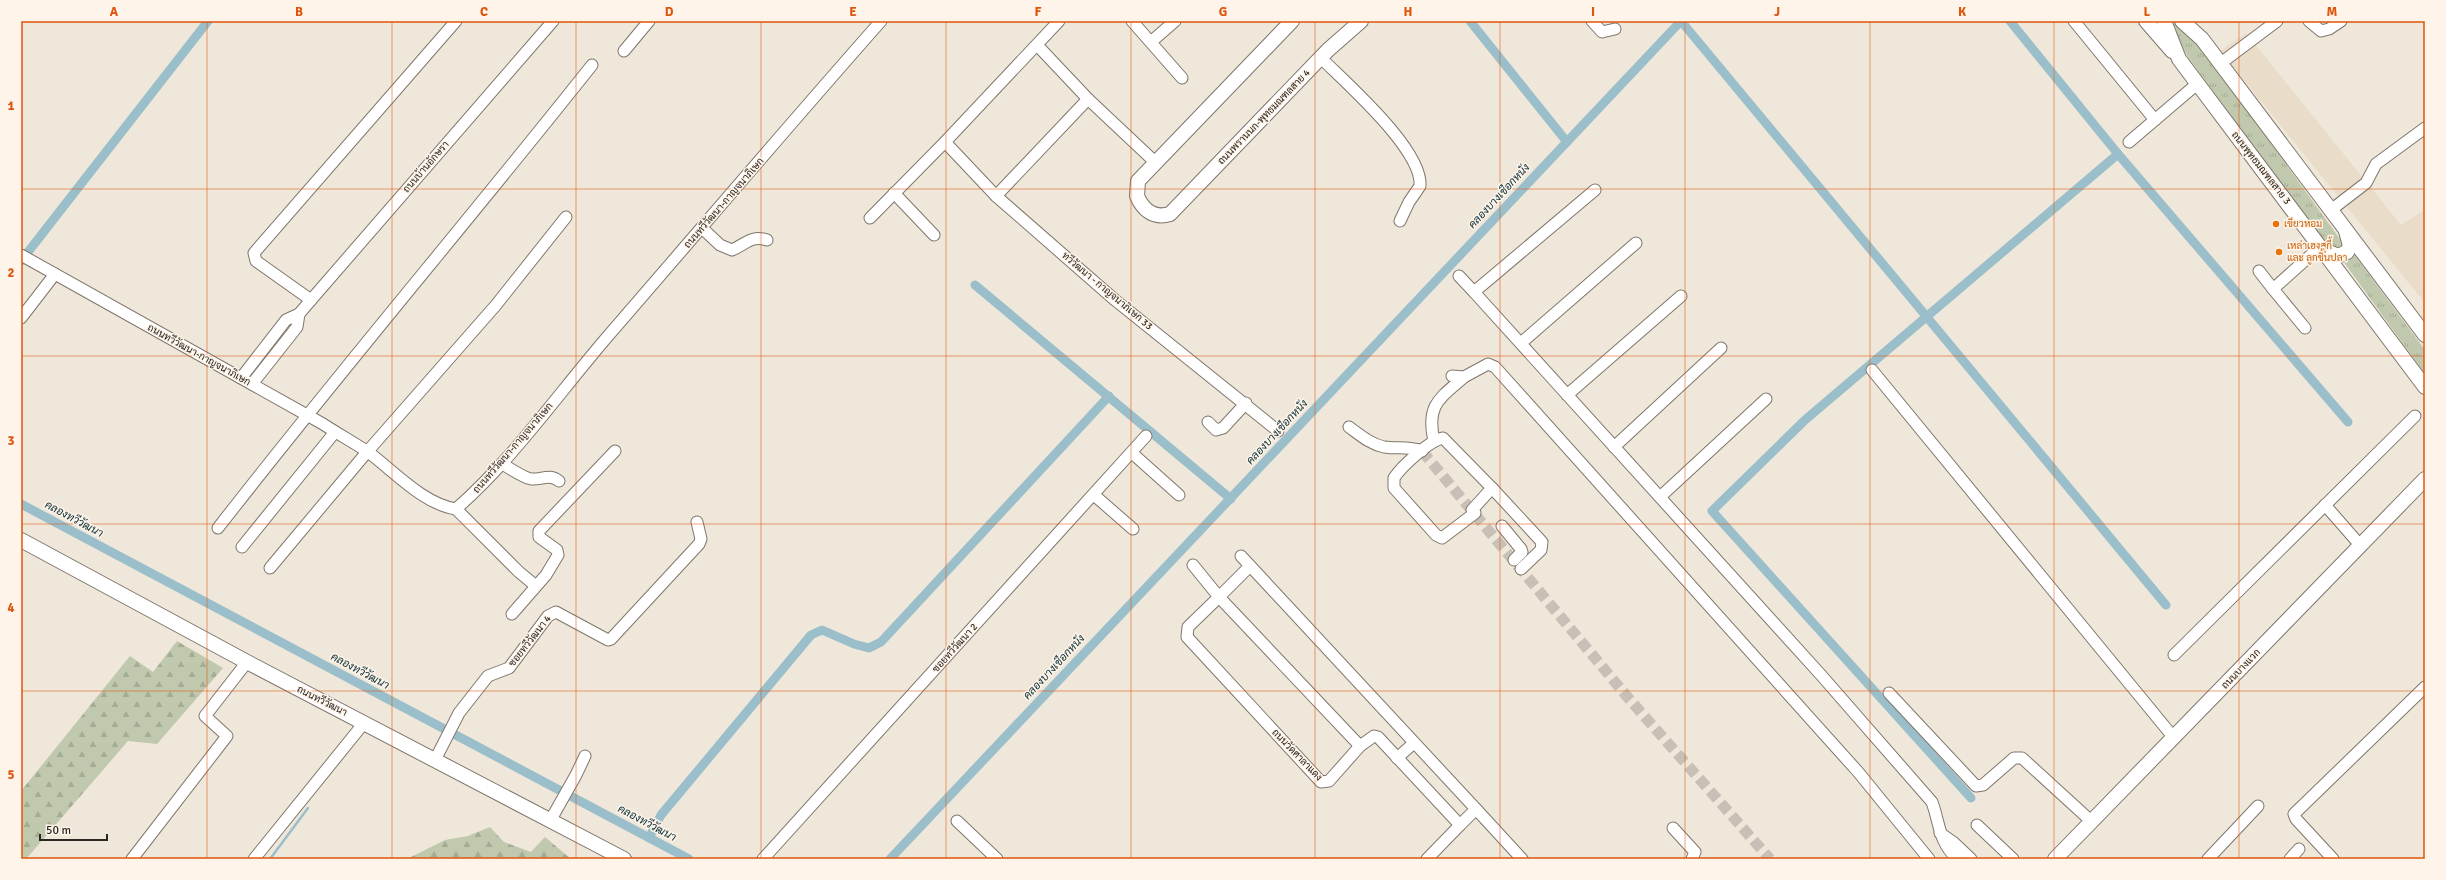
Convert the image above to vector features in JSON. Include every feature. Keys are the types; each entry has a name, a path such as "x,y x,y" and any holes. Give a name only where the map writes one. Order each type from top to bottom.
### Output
{"main road":[{"path":"1155,162 1292,21"},
{"name":"ถนนพรานนก-พุทธมณฑลสาย 4","path":"1155,162 1138,181 1136,193 1142,206 1155,216 1170,214 1321,58 1361,21"},
{"path":"2146,21 2179,59"},
{"name":"ถนนพุทธมณฑลสาย 3","path":"2164,21 2179,59 2425,387"},
{"path":"2182,21 2202,39"},
{"path":"2192,21 2202,39 2425,335"},
{"path":"2322,248 2338,256 2347,252 2350,246 2346,229"},
{"name":"ถนนบางแวก","path":"2055,859 2425,479"},
{"name":"ถนนทวีวัฒนา","path":"21,540 247,662 434,760 553,815 624,859"}],"street":[{"path":"311,300 256,261 254,253 456,21"},
{"name":"ถนนบ้านอักษรา","path":"241,378 286,320 299,314 553,21"},
{"path":"624,51 650,21"},
{"name":"ถนนทวีวัฒนา-กาญจนาภิเษก","path":"21,255 307,415 367,452 437,503 456,509 479,489 502,464 609,334 881,21"},
{"path":"870,218 945,142 1059,21"},
{"path":"1132,21 1152,41 1182,78"},
{"path":"1152,41 1175,21"},
{"path":"1592,21 1602,32 1614,29"},
{"path":"2074,21 2155,120"},
{"path":"2221,63 2277,21"},
{"path":"2309,21 2321,31 2329,29 2340,21"},
{"path":"1037,45 1088,99 1155,162"},
{"path":"1321,58 1402,141 1419,175 1420,186 1404,210 1400,221"},
{"path":"218,528 307,415 508,171 592,65"},
{"path":"2129,142 2197,84"},
{"path":"996,196 1088,99"},
{"path":"2331,210 2366,183 2373,168 2381,160 2425,128"},
{"name":"ทวีวัฒนา - กาญจนาภิเษก 33","path":"945,142 996,196 1115,300 1278,430"},
{"path":"1474,292 1595,190"},
{"path":"894,193 934,235"},
{"path":"270,568 367,452 496,305 566,217"},
{"path":"702,228 720,245 732,250 751,238 758,237 767,240"},
{"path":"1521,343 1636,243"},
{"path":"2273,289 2322,248"},
{"path":"2259,271 2305,328"},
{"path":"21,318 55,274"},
{"path":"1459,276 1821,675 1932,802 1940,833 1947,848 1957,859"},
{"path":"1567,395 1681,296"},
{"name":"ถนนบ้านอักษรา","path":"252,384 296,327 299,314"},
{"path":"1614,447 1721,348"},
{"path":"1434,441 1430,423 1437,401 1464,376 1488,364 1495,367 1859,773 1929,859"},
{"path":"1872,370 2174,738"},
{"path":"1452,376 1464,376"},
{"path":"1660,497 1766,398"},
{"path":"1208,422 1216,430 1223,428 1246,403"},
{"path":"2174,655 2415,416"},
{"path":"1349,427 1370,442 1384,447 1409,448 1422,451"},
{"path":"242,547 335,432"},
{"name":"ซอยทวีวัฒนา 2","path":"763,859 1132,454 1146,436"},
{"path":"1492,488 1474,512 1442,538 1436,535 1398,493 1393,484 1394,478 1422,451 1434,441 1443,438 1492,488 1542,542 1541,550 1521,569"},
{"path":"512,614 546,575 558,555 557,550 539,537 538,531 615,451"},
{"path":"1132,454 1179,494"},
{"path":"502,464 529,478 553,477 559,481"},
{"path":"1094,495 1133,529"},
{"path":"2325,505 2360,545"},
{"path":"456,509 514,567 536,586"},
{"name":"ซอยทวีวัฒนา 4","path":"434,760 459,713 488,676 509,668 552,612 608,640 611,639 699,544 701,539 697,522"},
{"path":"1502,526 1521,549 1522,552 1514,560"},
{"path":"1241,556 1522,859"},
{"path":"1192,565 1219,597 1360,746"},
{"path":"1219,597 1250,566"},
{"name":"ถนนวัดศาลาแดง","path":"1219,597 1188,627 1187,637 1321,782 1329,781 1360,746 1374,736 1378,737 1460,825"},
{"path":"132,859 227,736 205,716 247,662"},
{"path":"2333,859 2296,819 2294,814 2425,687"},
{"path":"1889,693 1976,786 1983,785 2014,758 2022,758 2091,821"},
{"path":"254,859 364,723"},
{"path":"1397,758 1414,743"},
{"path":"553,815 585,756"},
{"path":"2208,859 2258,806"},
{"path":"1427,859 1476,809"},
{"path":"957,821 997,859"},
{"path":"1977,825 2013,859"},
{"path":"1673,828 1692,847 1695,852 1692,859"},
{"path":"1940,833 1953,842 1971,859"},
{"path":"2290,859 2299,850"}],"shaded area":[{"path":"2246,33 2401,225 2425,210 2425,303 2220,51"}],"green space":[{"path":"2174,23 2193,36 2345,246 2339,249 2325,243 2188,57 2179,40"},
{"path":"2353,253 2425,350 2425,374 2343,261"},
{"path":"177,641 223,668 157,744 128,741 26,859 21,859 21,791 130,656 153,672"},
{"path":"490,827 504,842 531,852 545,837 571,859 407,859 445,840 468,836"}],"waterway":[{"path":"21,261 208,21"},
{"path":"1470,21 1567,142"},
{"path":"1681,21 2166,605"},
{"name":"คลองบางเชือกหนัง","path":"890,859 1681,21"},
{"path":"2010,21 2118,154 2348,422"},
{"path":"1971,798 1712,511 1805,420 2118,154"},
{"path":"975,285 1231,499"},
{"path":"649,838 661,815 811,635 822,630 854,644 869,648 881,642 1109,396"},
{"name":"คลองทวีวัฒนา","path":"21,504 689,859"},
{"path":"270,859 308,808"}],"tunnel":[{"path":"1422,451 1630,700 1770,859"}],"place":[{"name":"เขียวหอม","path":"2276,224"},
{"name":"เหล่าเฮงสุกี้ และ ลูกชิ้นปลา","path":"2279,252"}]}
